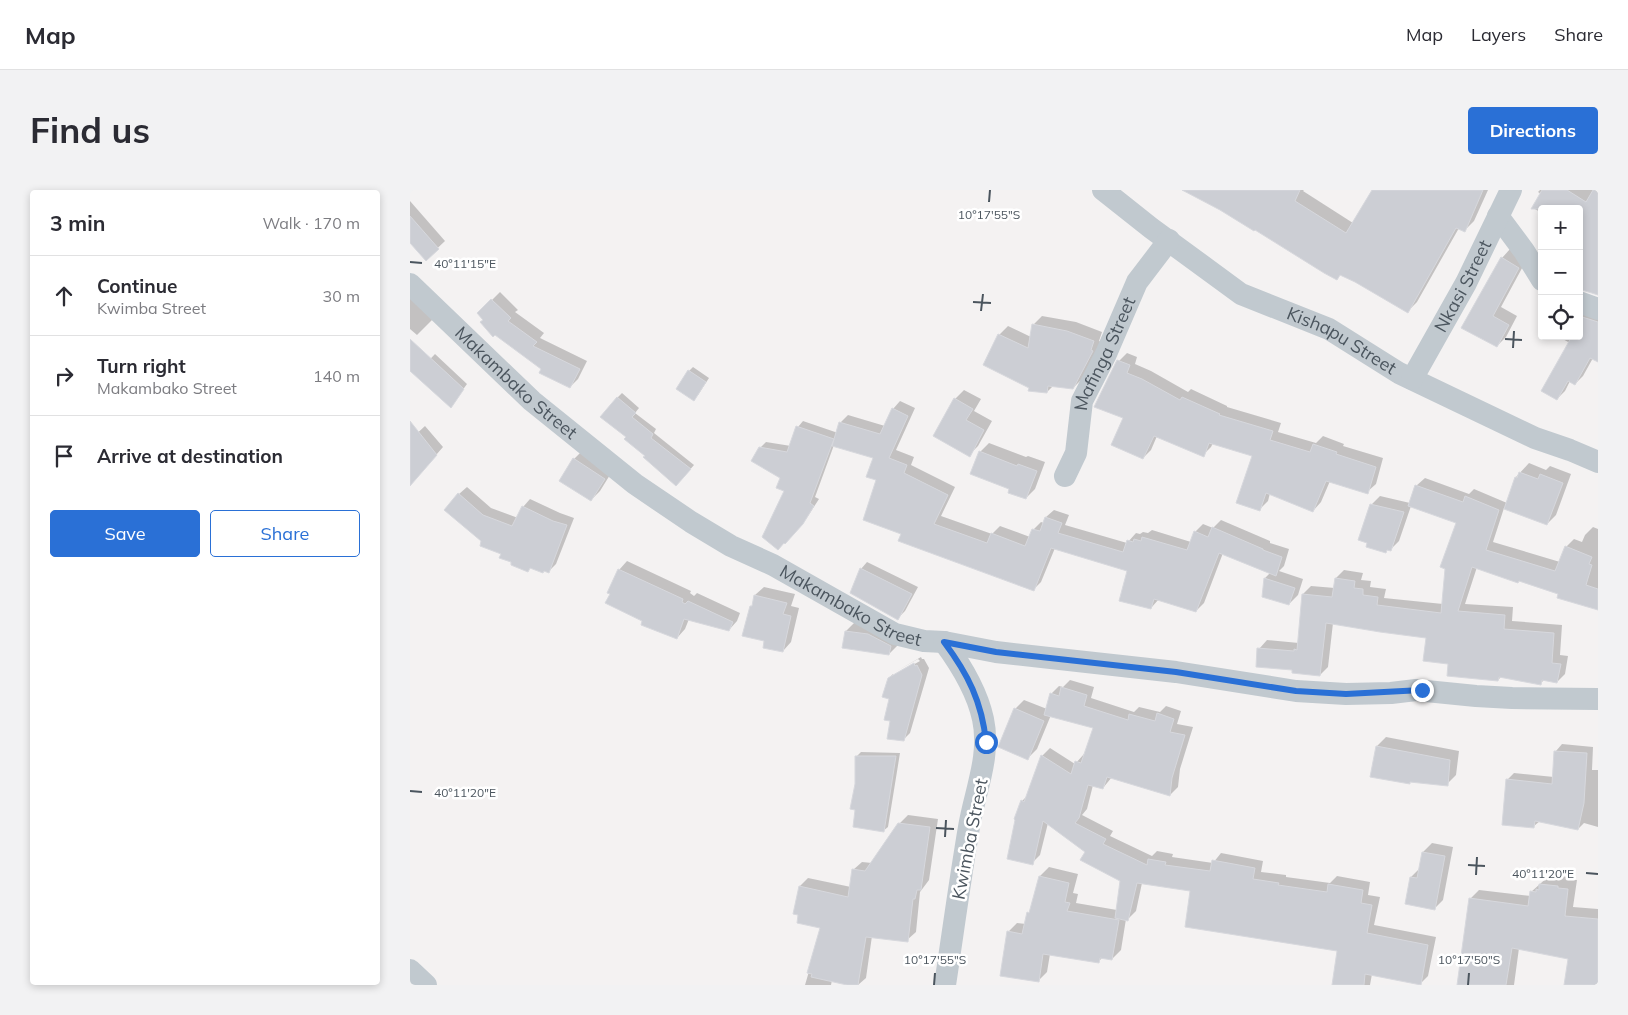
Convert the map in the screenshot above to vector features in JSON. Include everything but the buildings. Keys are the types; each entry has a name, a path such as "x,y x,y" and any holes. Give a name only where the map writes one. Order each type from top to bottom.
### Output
{"street":[{"name":"Kishapu Street","path":"1103,190 1241,294 1329,329 1399,373 1535,438 1598,462"},
{"name":"Nkasi Street","path":"1412,379 1466,283 1511,190"},
{"path":"1498,216 1538,274"},
{"name":"Mafinga Street","path":"1065,476 1076,453 1082,401 1106,354 1136,282 1169,240"},
{"name":"Makambako Street","path":"410,284 532,401 635,484 691,522 731,546 773,565 895,634 924,641 944,642 996,652 1176,672 1296,691 1346,694 1391,693 1416,690 1503,698 1598,699"},
{"path":"1583,303 1598,309"},
{"name":"Kwimba Street","path":"944,642 974,690 984,720 986,742 983,771 974,802 969,830 946,985"},
{"path":"410,970 426,985"}],"route":[{"path":"986,742 984,720 974,690 944,642 996,652 1176,672 1296,691 1346,694 1422,690"}]}
